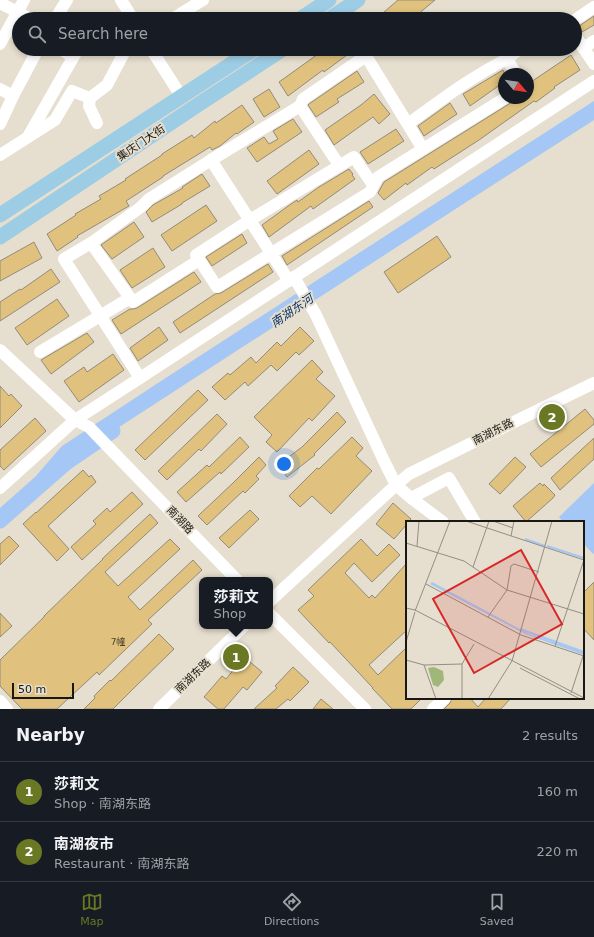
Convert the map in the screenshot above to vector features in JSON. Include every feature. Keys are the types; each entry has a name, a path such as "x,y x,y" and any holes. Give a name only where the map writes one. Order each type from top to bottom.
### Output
{"main road":[{"path":"311,12 329,0"},
{"path":"340,12 358,0"},
{"name":"集庆门大街","path":"0,215 243,56"},
{"name":"集庆门大街","path":"0,237 272,56"}],"street":[{"path":"0,3 18,12 24,0"},
{"path":"60,12 68,0"},
{"path":"121,0 129,12"},
{"path":"183,12 203,0"},
{"path":"582,15 594,7"},
{"path":"0,44 12,23"},
{"path":"584,48 594,41"},
{"path":"582,45 594,64"},
{"path":"0,124 34,56"},
{"path":"28,137 73,56"},
{"path":"98,123 89,106 90,98 106,85 122,56"},
{"path":"155,56 181,96"},
{"path":"140,378 64,259 91,243 141,207 149,199 300,106 303,99 366,56 424,150"},
{"path":"408,124 463,84 511,56"},
{"path":"507,59 512,68"},
{"path":"0,488 74,420 594,81"},
{"path":"58,83 72,91 90,98"},
{"path":"0,89 13,96"},
{"path":"0,155 55,120 72,91"},
{"path":"374,185 354,157 250,220 196,255 217,287 370,192 374,185 378,177 424,150 498,102"},
{"path":"300,106 339,165"},
{"path":"211,160 271,253 304,294 316,315 396,485 443,521"},
{"path":"91,243 133,302 199,260"},
{"path":"40,352 130,298"},
{"path":"0,350 74,420"},
{"name":"南湖东路","path":"273,598 409,474 594,383"},
{"name":"南湖路","path":"74,420 89,427 234,577"},
{"path":"411,498 449,478 474,521"},
{"path":"273,617 365,709"},
{"name":"南湖东路","path":"158,709 241,629"},
{"path":"433,709 444,699"},
{"path":"0,701 7,709"}],"water":[{"path":"594,101 594,120 53,470 0,519 0,508 35,477 62,446"},
{"path":"594,483 593,554 584,544 584,521 562,521 559,517"}],"building":[{"path":"398,0 435,0 421,12 384,12"},
{"path":"594,16 594,25 582,32 582,24"},
{"path":"315,56 346,56 324,72 323,70 288,96 279,82"},
{"path":"572,56 580,70 554,87 555,88 536,102 534,101 534,80"},
{"path":"357,71 364,82 337,99 339,102 316,117 308,105"},
{"path":"498,73 498,86 470,106 463,94"},
{"path":"269,89 280,107 264,117 253,99"},
{"path":"374,94 390,114 379,124 373,117 334,145 325,130"},
{"path":"450,103 457,114 424,136 418,126"},
{"path":"509,104 530,104 479,140 434,169 432,167 407,185 406,183 384,200 378,193 384,182"},
{"path":"242,105 254,122 237,134 236,133 220,146 212,150 210,147 163,176 126,201 129,206 77,236 78,237 57,251 47,234 76,215 75,214 101,199 99,196 126,180 125,179 162,154 192,135 194,138 215,121 216,123"},
{"path":"293,119 302,132 257,162 247,148 264,137 269,144 278,139 273,131"},
{"path":"396,129 404,141 368,164 360,152"},
{"path":"309,150 319,164 277,194 267,181"},
{"path":"349,169 355,179 313,209 311,206 269,237 262,225 297,200 298,202"},
{"path":"202,174 210,186 152,222 146,212 153,205 183,188 182,187"},
{"path":"369,201 373,207 287,265 282,256"},
{"path":"206,205 217,221 172,251 161,235"},
{"path":"134,222 144,237 112,259 101,245"},
{"path":"242,234 247,243 212,266 206,257"},
{"path":"437,236 451,257 398,293 384,272"},
{"path":"34,242 42,258 0,281 0,261"},
{"path":"153,248 165,267 132,288 120,270"},
{"path":"268,264 273,272 180,333 173,322 215,294 221,293"},
{"path":"51,269 60,282 0,321 0,302 20,289 21,290"},
{"path":"194,272 201,282 121,334 112,320 130,309 137,308"},
{"path":"57,299 69,316 27,345 15,328"},
{"path":"159,327 168,340 138,361 130,348"},
{"path":"300,327 314,341 299,355 296,352 277,371 271,365 248,386 245,382 225,400 212,387 228,373 230,375 251,357 256,363 277,342 281,346"},
{"path":"87,333 94,342 51,374 41,360"},
{"path":"113,354 124,370 79,402 64,381 84,367 87,372"},
{"path":"312,360 323,372 316,379 335,396 312,421 309,418 277,452 266,442 272,435 254,417"},
{"path":"0,386 9,396 11,394 22,406 0,428"},
{"path":"198,390 208,400 145,460 135,450"},
{"path":"585,409 594,420 594,424 541,467 530,454"},
{"path":"337,412 346,422 314,454 315,455 287,477 278,465 302,447"},
{"path":"217,414 227,424 201,451 199,449 167,480 158,471"},
{"path":"35,418 46,431 4,470 0,466 0,450"},
{"path":"240,437 249,447 221,474 220,472 186,502 177,492 207,465 209,467"},
{"path":"352,437 363,448 356,456 372,471 331,514 312,496 300,507 289,496 317,468 319,469"},
{"path":"594,438 594,459 560,490 551,478"},
{"path":"259,457 266,465 256,476 259,479 245,493 243,491 207,525 198,516"},
{"path":"515,457 526,467 500,494 489,484"},
{"path":"83,470 89,477 91,475 96,482 48,526 69,549 57,561 23,524"},
{"path":"540,483 543,486 544,484 555,495 527,521 525,521 513,506"},
{"path":"132,492 143,504 82,560 71,547 96,524 93,521 107,508 110,512"},
{"path":"393,503 411,519 410,521 406,521 406,525 394,539 376,524"},
{"path":"250,510 259,519 229,548 219,538"},
{"path":"150,514 158,523 105,572 118,586 170,539 180,549 128,597 140,610 193,560 202,570 148,620 152,624 99,675 97,672 57,709 22,709 0,686 0,660 102,559"},
{"path":"9,536 19,546 0,565 0,544"},
{"path":"361,539 377,556 389,544 400,555 372,582 354,563 345,573 369,598 372,595 375,598 406,564 406,631 369,665 378,675 406,648 406,699 421,699 411,709 392,709 298,610 314,596 308,590"},
{"path":"594,582 594,640 584,629 584,592"},
{"path":"0,613 12,626 0,637"},
{"path":"159,634 174,649 113,709 84,709 95,698 94,696 110,680 111,681"},
{"path":"244,657 262,672 247,690 243,687 224,709 218,709 204,697 222,676 226,679"},
{"path":"293,667 309,682 290,701 288,699 276,709 254,709 277,688 275,686"},
{"path":"321,699 333,709 313,709"},
{"path":"452,699 471,699 478,707 485,699 510,699 501,709 444,709"}],"waterway":[{"name":"南湖东河","path":"0,521 66,463 113,431"}],"place":[{"name":"南湖夜市","path":"552,417"},
{"name":"莎莉文","path":"236,657"}]}
